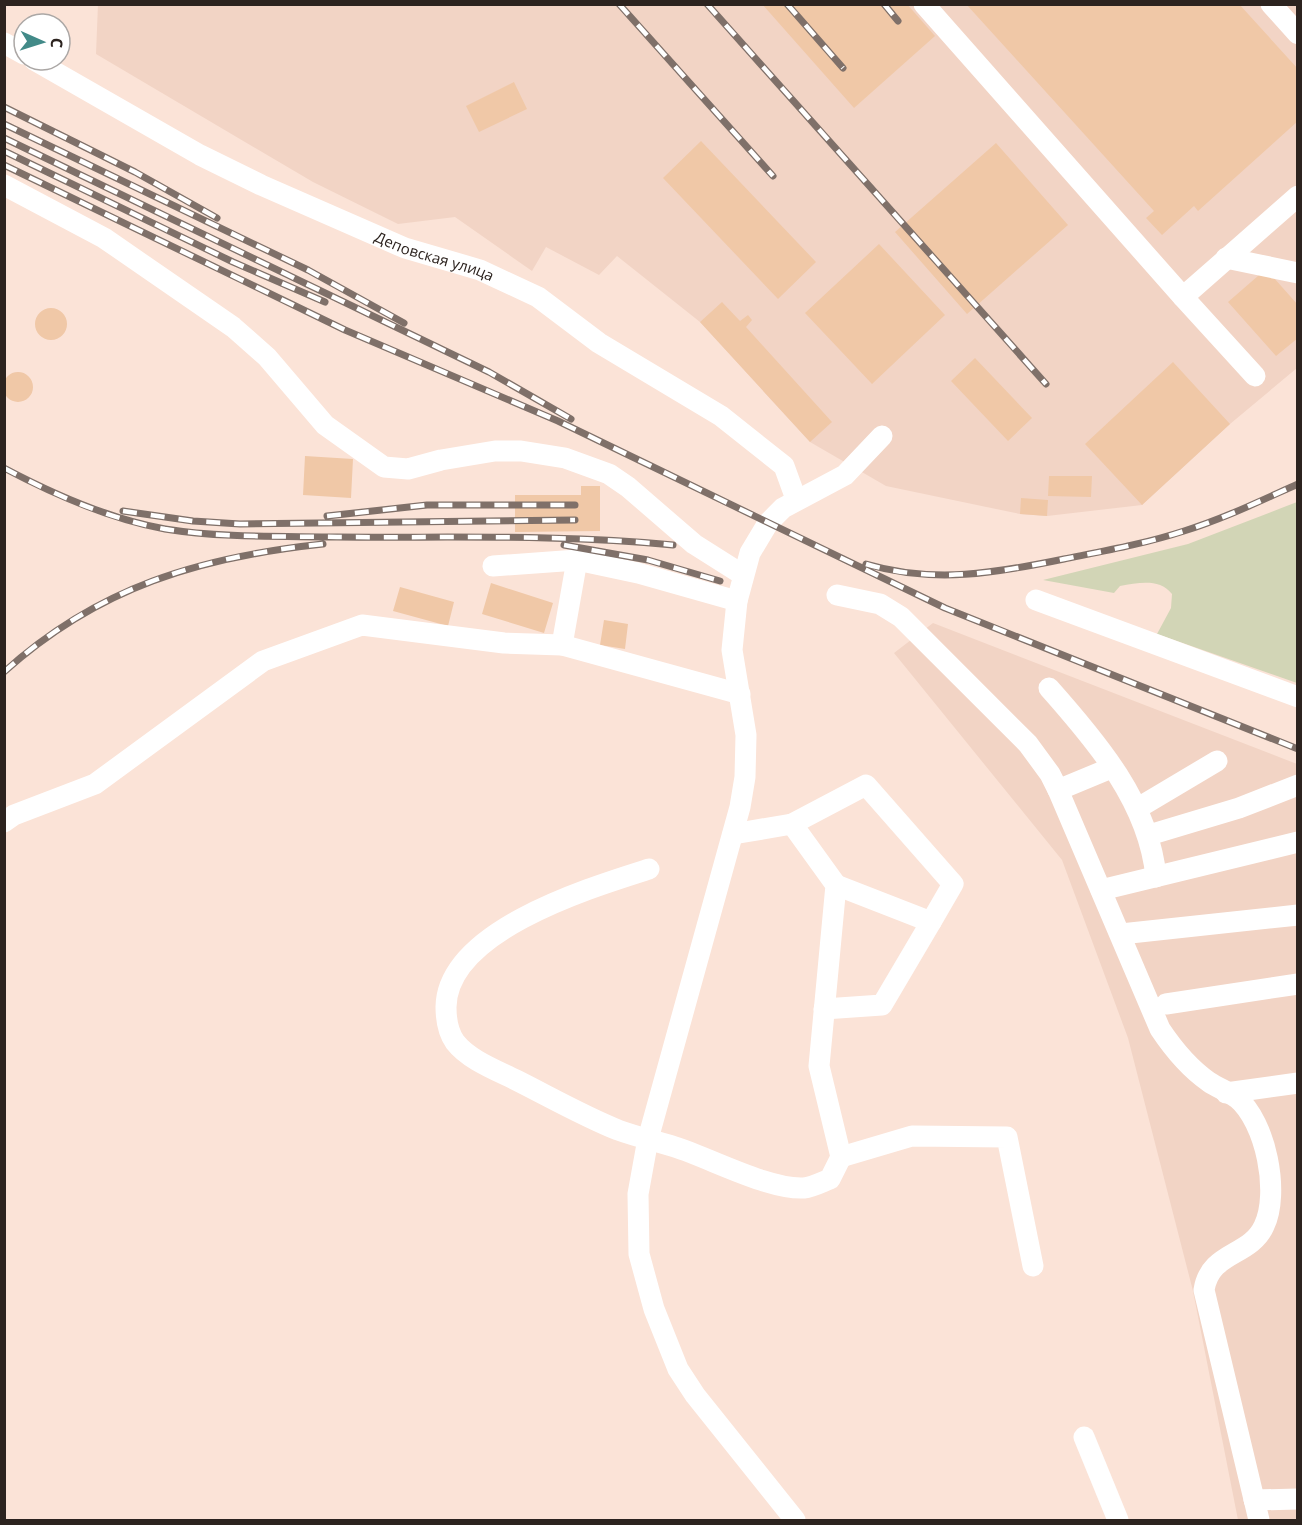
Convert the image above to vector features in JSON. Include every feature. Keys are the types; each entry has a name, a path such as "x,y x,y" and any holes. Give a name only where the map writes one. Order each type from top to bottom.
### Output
{"street":[{"path":"924,4 1182,297 1255,375"},
{"path":"1271,4 1298,34"},
{"name":"Деповская улица","path":"55,72 200,155 261,185 396,245 480,270 538,297 600,343 721,416 784,466 796,499"},
{"path":"4,184 104,238 233,327 267,357 325,425 384,467 408,469 441,460 495,451 521,451 565,458 609,474 628,487 694,544 743,575"},
{"path":"1182,297 1298,196"},
{"path":"1226,258 1298,273"},
{"path":"795,1521 695,1395 678,1369 645,1280 639,1254 638,1194 648,1139 733,834 745,777 746,735 732,650 737,601 743,575 759,536 783,508 796,499 814,494 845,476 882,436"},
{"path":"493,566 577,560 638,573 737,601"},
{"path":"562,645 577,560"},
{"path":"837,595 880,604 901,617 1028,744 1045,766 1058,790 1121,934 1149,1008 1175,1051 1190,1067 1226,1093 1237,1098 1250,1116 1266,1153 1271,1182 1264,1227 1252,1242 1212,1269 1206,1279 1204,1290 1259,1521"},
{"path":"1036,600 1298,697"},
{"path":"4,822 14,815 95,784 263,661 362,625 504,643 562,645 740,694"},
{"path":"1049,688 1091,737 1137,808 1149,835 1156,877"},
{"path":"1137,808 1217,760"},
{"path":"1058,790 1111,768"},
{"path":"733,834 792,824 866,785 953,884 882,1005 824,1009"},
{"path":"1149,835 1239,808 1298,785"},
{"path":"792,824 836,885 931,922"},
{"path":"1101,890 1298,842"},
{"path":"649,869 575,893 535,913 496,936 457,970 449,986 446,1004 446,1018 455,1042 477,1059 595,1119 778,1184 805,1188 830,1179 841,1157 819,1066 836,885"},
{"path":"1121,934 1298,915"},
{"path":"1166,1004 1298,984"},
{"path":"1226,1093 1298,1083"},
{"path":"841,1157 912,1136 1007,1137 1033,1266"},
{"path":"1084,1437 1118,1521"},
{"path":"1254,1500 1298,1499"}],"shaded area":[{"path":"98,4 1297,5 1297,368 1230,424 1142,505 1047,516 1020,514 886,486 810,442 700,322 617,256 599,275 546,247 532,271 455,217 398,224 313,182 96,54"},
{"path":"933,623 1297,764 1297,1520 1238,1520 1193,1291 1128,1038 1062,860 894,653"}],"green space":[{"path":"1297,502 1297,683 1157,634 1171,608 1172,594 1161,586 1141,583 1120,586 1114,593 1043,580 1188,544"}],"building":[{"path":"762,4 907,4 935,36 854,108"},
{"path":"966,4 1239,4 1298,69 1298,121 1198,211 1194,206 1162,235 1146,218 1154,211"},
{"path":"514,82 527,109 479,132 466,106"},
{"path":"701,141 816,262 778,299 663,178"},
{"path":"996,143 1068,225 967,314 895,232"},
{"path":"879,244 945,315 872,384 805,313"},
{"path":"1266,269 1298,305 1298,338 1276,356 1228,302"},
{"path":"722,302 740,321 748,315 752,320 746,327 832,422 810,442 700,322"},
{"path":"51,308 62,313 67,324 62,335 51,340 40,335 35,324 40,313"},
{"path":"975,358 1032,418 1008,441 951,381"},
{"path":"1173,362 1230,424 1142,505 1085,444"},
{"path":"18,372 29,376 33,387 29,398 18,402 7,398 3,387 7,376"},
{"path":"305,456 353,459 351,498 303,495"},
{"path":"1049,476 1092,476 1091,497 1048,496"},
{"path":"581,486 600,486 600,531 515,532 515,495 581,495"},
{"path":"1021,498 1048,500 1047,516 1020,514"},
{"path":"491,583 553,603 544,633 482,614"},
{"path":"400,587 454,602 448,626 393,611"},
{"path":"604,620 628,624 625,649 600,645"}],"railway":[{"path":"619,4 773,176"},
{"path":"707,4 1046,384"},
{"path":"787,4 843,68"},
{"path":"884,4 898,21"},
{"path":"4,107 135,172 217,218"},
{"path":"4,124 308,270 404,323"},
{"path":"4,138 489,372 571,419"},
{"path":"4,151 233,262 325,302"},
{"path":"4,165 345,330 558,421 945,608 1298,749"},
{"path":"4,468 63,497 103,512 144,525 186,532 272,536 589,539 673,545"},
{"path":"866,564 916,574 941,575 989,572 1039,564 1184,531 1298,484"},
{"path":"327,516 427,505 575,505"},
{"path":"123,511 193,521 240,524 575,520"},
{"path":"4,672 76,618 153,581 234,558 323,544"},
{"path":"564,545 648,560 720,581"}]}
